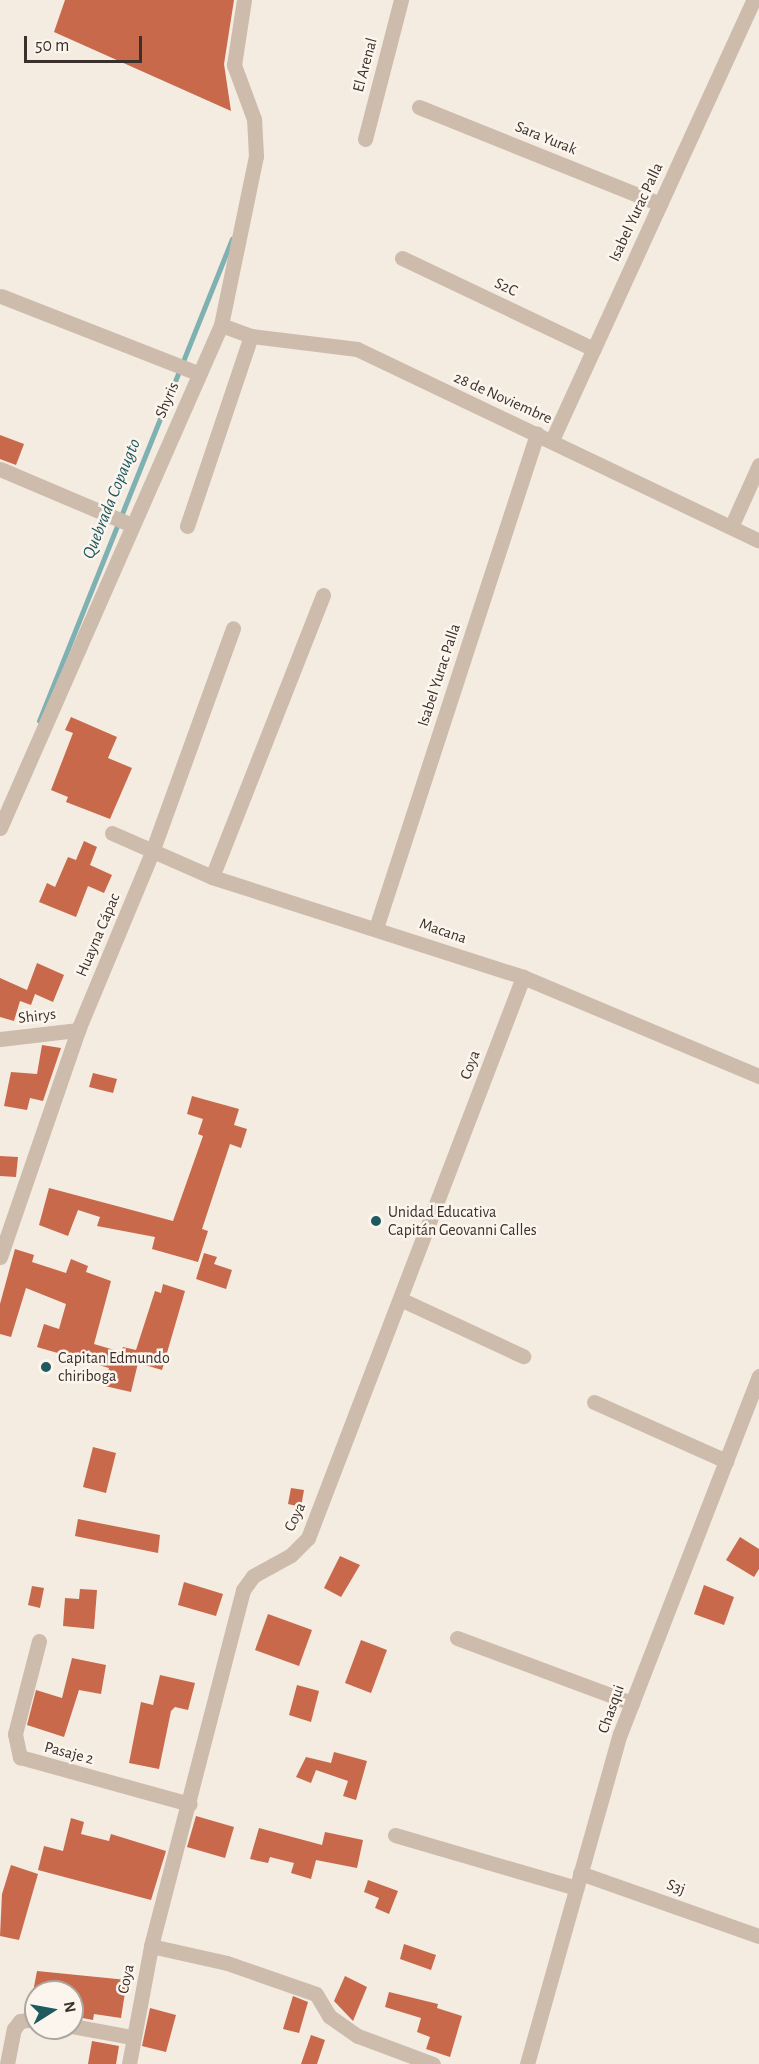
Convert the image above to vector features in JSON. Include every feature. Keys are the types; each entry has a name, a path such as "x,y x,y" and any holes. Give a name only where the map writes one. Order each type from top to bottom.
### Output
{"street":[{"name":"Shyris","path":"0,828 221,325 256,156 254,119 234,64 244,0"},
{"name":"El Arenal","path":"365,139 401,0"},
{"name":"Isabel Yurac Palla","path":"552,440 753,0"},
{"name":"Sara Yurak","path":"419,107 660,204"},
{"name":"S2C","path":"402,258 594,349"},
{"path":"1,296 198,373"},
{"name":"28 de Noviembre","path":"221,325 251,336 357,349 552,440 759,542"},
{"path":"187,526 251,336"},
{"name":"Isabel Yurac Palla","path":"376,928 537,434"},
{"path":"731,527 759,465"},
{"path":"0,469 132,525"},
{"path":"212,877 323,595"},
{"name":"Huayna Cápac","path":"0,1257 78,1030 152,852 233,628"},
{"name":"Macana","path":"112,833 212,877 523,977 759,1076"},
{"name":"Coya","path":"129,2064 132,2037 151,1946 190,1804 243,1590 253,1576 291,1555 308,1538 523,977"},
{"name":"Shirys","path":"0,1039 78,1030"},
{"path":"400,1299 523,1356"},
{"name":"Chasqui","path":"527,2064 580,1872 632,1704 759,1376"},
{"path":"594,1402 726,1461"},
{"path":"457,1638 632,1704"},
{"name":"Pasaje 2","path":"39,1641 15,1734 15,1749 20,1757 190,1804"},
{"path":"395,1835 576,1888"},
{"name":"S3j","path":"580,1872 759,1936"},
{"path":"151,1946 227,1963 316,1994 329,2016 358,2036 433,2064"},
{"path":"7,2064 14,2029 20,2021 24,2020"},
{"path":"84,2028 132,2037"}],"building":[{"path":"65,0 234,0 224,64 231,111 54,32"},
{"path":"0,435 24,444 16,465 0,459"},
{"path":"71,717 117,737 108,758 132,768 110,819 66,802 68,797 51,790 73,733 65,730"},
{"path":"84,841 97,847 90,865 112,875 104,893 88,886 76,917 39,902 47,883 55,887 68,857 76,860"},
{"path":"37,963 64,975 53,1002 35,994 31,1005 20,1001 14,1021 0,1017 0,978 27,990"},
{"path":"42,1045 61,1048 43,1101 30,1098 27,1110 4,1106 11,1072 37,1074"},
{"path":"93,1073 117,1079 113,1093 89,1087"},
{"path":"192,1096 239,1109 234,1125 247,1129 241,1148 230,1144 202,1229 208,1231 198,1262 152,1249 155,1237 97,1226 100,1217 78,1210 68,1236 39,1225 49,1188 173,1221 203,1136 198,1134 203,1119 187,1114"},
{"path":"0,1156 18,1157 16,1177 0,1176"},
{"path":"15,1249 34,1255 32,1262 66,1273 71,1259 88,1266 86,1272 111,1281 94,1344 121,1352 123,1347 136,1350 155,1291 161,1293 163,1284 185,1291 162,1370 138,1363 131,1392 105,1386 109,1368 37,1347 44,1324 59,1329 66,1304 26,1288 11,1337 0,1334 0,1304"},
{"path":"204,1253 217,1257 214,1264 232,1270 226,1289 196,1279"},
{"path":"93,1447 116,1453 106,1493 83,1487"},
{"path":"291,1488 304,1490 301,1507 288,1504"},
{"path":"78,1519 160,1535 158,1553 75,1536"},
{"path":"740,1537 759,1549 759,1569 754,1577 726,1560"},
{"path":"340,1556 360,1565 341,1597 324,1588"},
{"path":"184,1582 223,1594 216,1616 178,1605"},
{"path":"704,1585 734,1597 724,1625 694,1614"},
{"path":"32,1586 44,1588 40,1608 28,1605"},
{"path":"80,1589 97,1590 94,1629 63,1626 65,1598 79,1599"},
{"path":"268,1614 312,1630 299,1666 255,1650"},
{"path":"361,1640 387,1650 371,1693 345,1683"},
{"path":"72,1658 106,1665 101,1694 79,1690 64,1737 27,1725 36,1690 62,1698"},
{"path":"160,1675 195,1683 188,1710 175,1707 171,1711 159,1769 129,1763 141,1702 153,1705"},
{"path":"297,1685 319,1691 311,1722 289,1715"},
{"path":"334,1752 367,1761 356,1800 343,1796 348,1781 316,1770 311,1783 296,1777 306,1757 331,1763"},
{"path":"196,1816 234,1827 225,1858 187,1847"},
{"path":"71,1818 84,1822 81,1834 109,1841 111,1834 166,1851 151,1900 38,1870 44,1846 63,1851"},
{"path":"259,1828 322,1845 325,1832 363,1840 357,1868 316,1860 311,1879 291,1873 294,1863 270,1857 268,1863 250,1859"},
{"path":"11,1865 38,1874 19,1940 0,1936 2,1894"},
{"path":"368,1880 398,1891 389,1914 375,1908 379,1898 364,1892"},
{"path":"404,1944 436,1955 431,1970 400,1959"},
{"path":"37,1971 127,1980 121,2018 94,2014 93,2020 84,2018 84,1980 35,1980"},
{"path":"345,1976 367,1987 353,2021 334,2001"},
{"path":"389,1992 438,2004 437,2008 462,2016 450,2057 426,2049 430,2037 417,2032 421,2018 385,2007"},
{"path":"293,1996 308,2002 299,2033 283,2029"},
{"path":"150,2008 176,2015 166,2052 142,2046"},
{"path":"311,2035 325,2040 317,2064 301,2064"},
{"path":"92,2041 119,2046 116,2064 88,2064"}],"waterway":[{"name":"Quebrada Copaugto","path":"39,721 232,239"}],"place":[{"name":"Unidad Educativa Capitán Geovanni Calles","path":"376,1221"},
{"name":"Capitan Edmundo chiriboga","path":"46,1367"}]}
